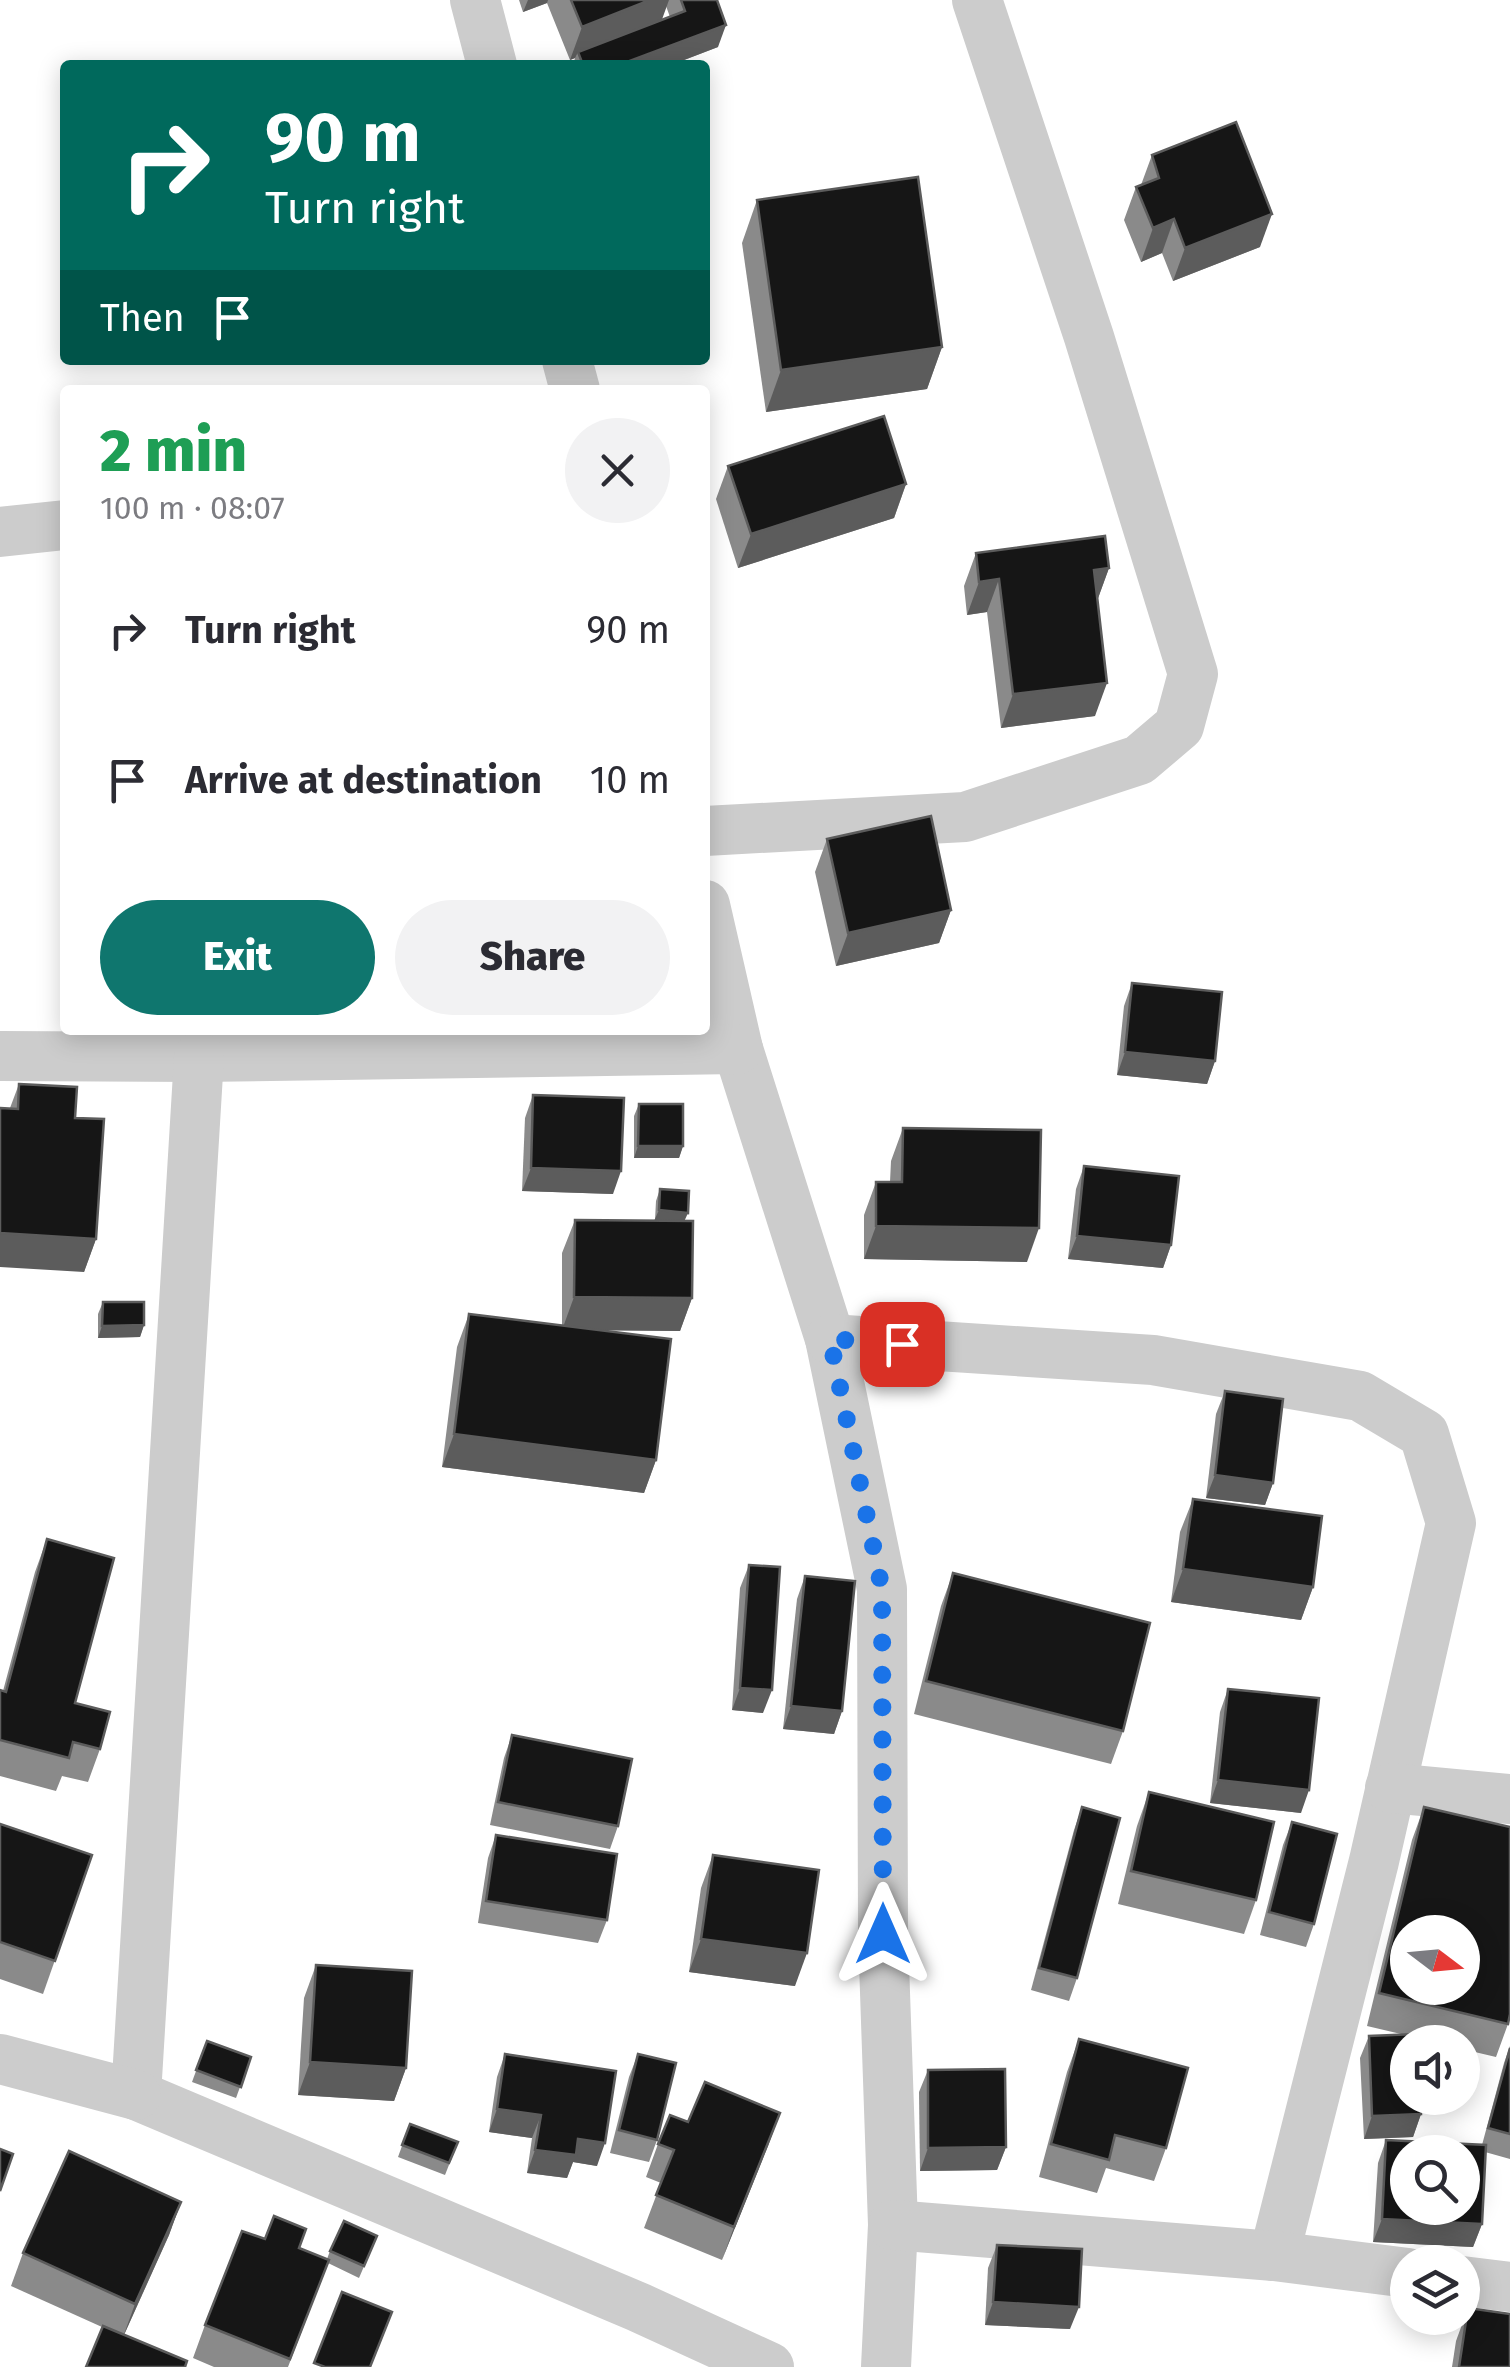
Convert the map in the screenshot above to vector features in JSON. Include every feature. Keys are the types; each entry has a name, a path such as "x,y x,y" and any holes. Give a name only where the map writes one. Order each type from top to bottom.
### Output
{"street":[{"path":"476,0 491,60"},
{"path":"710,831 965,817 1139,760 1179,726 1193,674 977,0"},
{"path":"0,532 60,526"},
{"path":"710,927 738,1049 830,1339 882,1589 883,1934 892,2226 886,2367"},
{"path":"0,1056 738,1049"},
{"path":"136,2096 199,1057"},
{"path":"830,1339 1153,1360 1360,1396 1424,1434 1451,1523 1274,2256"},
{"path":"1390,1788 1510,1799"},
{"path":"0,2059 136,2096 638,2307 769,2367"},
{"path":"892,2226 1274,2256 1390,2272"},
{"path":"1480,2283 1510,2287"}],"building":[{"path":"571,0 650,0 582,27"},
{"path":"681,0 717,0 726,25 632,60 581,60 578,52 685,11"},
{"path":"1236,122 1272,214 1185,248 1174,219 1153,228 1136,187 1159,178 1152,155"},
{"path":"918,177 942,347 781,370 757,200"},
{"path":"884,416 906,484 751,534 728,466"},
{"path":"1105,536 1109,568 1094,570 1107,683 1013,694 999,579 979,582 976,553"},
{"path":"931,816 951,910 848,933 827,839"},
{"path":"1132,983 1222,992 1215,1061 1125,1052"},
{"path":"19,1084 77,1087 75,1118 104,1119 96,1239 0,1233 0,1108 18,1109"},
{"path":"533,1095 624,1098 621,1171 531,1168"},
{"path":"639,1104 683,1104 683,1146 638,1146"},
{"path":"903,1128 1041,1130 1039,1228 876,1226 876,1182 902,1182"},
{"path":"1084,1166 1179,1176 1171,1245 1077,1236"},
{"path":"660,1189 689,1191 688,1213 659,1210"},
{"path":"575,1220 693,1221 692,1298 574,1297"},
{"path":"103,1302 144,1302 144,1325 102,1326"},
{"path":"469,1314 671,1339 656,1460 454,1434"},
{"path":"1225,1391 1283,1399 1273,1483 1215,1475"},
{"path":"1193,1499 1322,1516 1313,1587 1183,1569"},
{"path":"47,1539 114,1558 75,1703 110,1712 100,1749 73,1742 69,1758 0,1740 0,1690 6,1692"},
{"path":"749,1565 780,1567 772,1690 740,1688"},
{"path":"953,1573 1150,1623 1123,1731 926,1681"},
{"path":"805,1576 855,1581 842,1711 791,1706"},
{"path":"1228,1689 1319,1698 1309,1790 1218,1780"},
{"path":"512,1735 632,1759 618,1826 498,1802"},
{"path":"1149,1792 1274,1822 1256,1900 1131,1871"},
{"path":"1082,1807 1120,1818 1077,1978 1039,1968"},
{"path":"1424,1807 1510,1827 1508,2024 1429,2005 1480,2005 1480,1915 1398,1915"},
{"path":"1292,1822 1337,1834 1314,1924 1269,1912"},
{"path":"0,1824 92,1855 55,1961 0,1942"},
{"path":"496,1835 617,1854 607,1920 486,1901"},
{"path":"713,1855 819,1870 807,1953 701,1939"},
{"path":"1390,1948 1390,1996 1379,1993"},
{"path":"316,1965 412,1971 406,2068 310,2062"},
{"path":"1390,2035 1390,2115 1396,2115 1372,2116 1369,2036"},
{"path":"1079,2039 1188,2068 1166,2148 1115,2135 1109,2160 1051,2144"},
{"path":"207,2041 251,2057 241,2087 196,2070"},
{"path":"1510,2048 1510,2134 1488,2128"},
{"path":"505,2054 616,2071 605,2143 578,2139 576,2155 535,2150 541,2115 497,2109"},
{"path":"638,2054 676,2063 657,2140 619,2130"},
{"path":"1005,2069 1006,2147 928,2148 928,2070"},
{"path":"705,2082 780,2113 734,2227 656,2195 674,2150 658,2144 670,2115 688,2122"},
{"path":"410,2124 458,2142 449,2163 402,2145"},
{"path":"1386,2140 1390,2140 1390,2219 1382,2219"},
{"path":"1480,2145 1486,2145 1480,2224"},
{"path":"0,2149 13,2154 0,2191"},
{"path":"69,2151 181,2202 135,2304 23,2253"},
{"path":"274,2216 306,2229 299,2248 329,2260 290,2359 205,2325 242,2231 265,2239"},
{"path":"344,2221 377,2236 364,2266 330,2251"},
{"path":"997,2245 1082,2249 1079,2307 993,2302"},
{"path":"342,2292 392,2312 370,2367 325,2367 314,2363"},
{"path":"1480,2310 1510,2314 1510,2367 1459,2367 1464,2335 1480,2335"},
{"path":"103,2326 187,2361 185,2367 86,2367"}],"route":[{"path":"883,1934 882,1589 830,1339 902,1344"}]}
